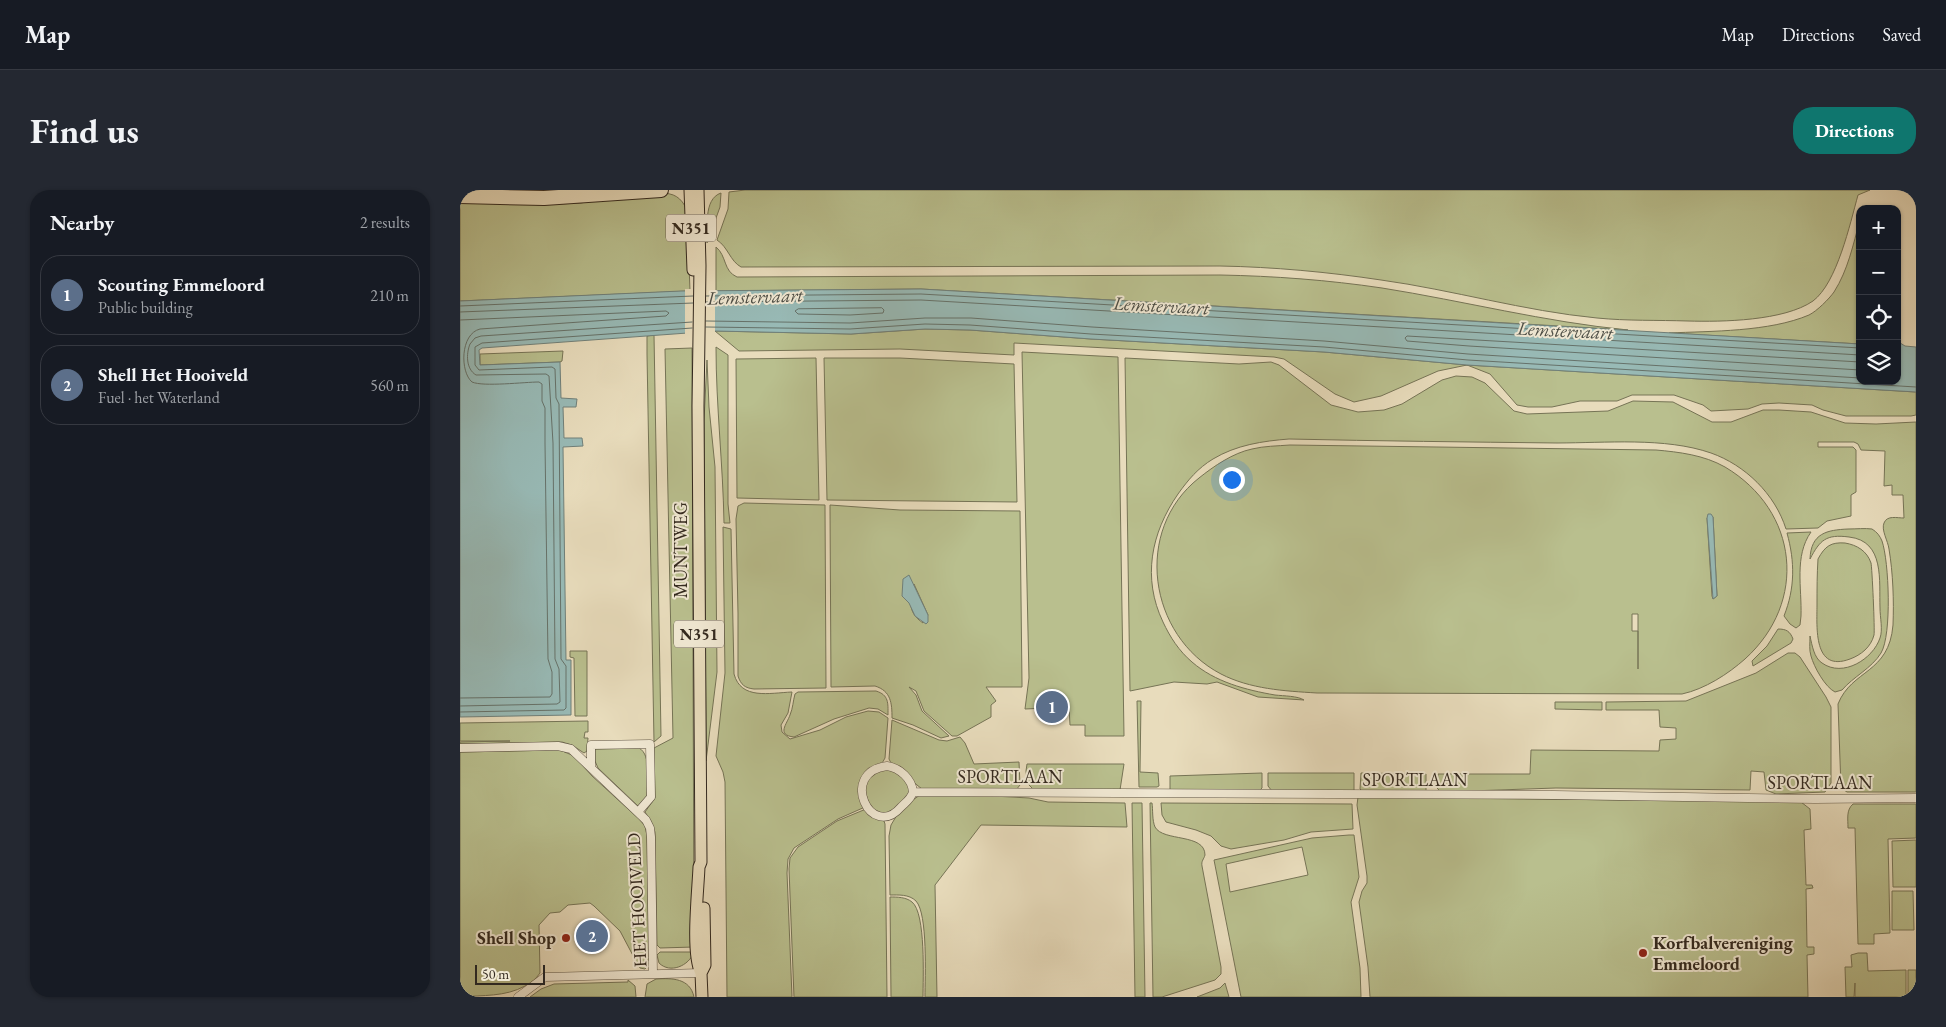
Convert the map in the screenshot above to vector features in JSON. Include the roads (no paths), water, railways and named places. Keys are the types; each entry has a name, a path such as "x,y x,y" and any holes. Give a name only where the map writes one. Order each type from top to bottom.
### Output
{"highway":[{"path":"460,196 544,198 661,190"}],"main road":[{"name":"MUNTWEG","path":"690,190 700,353 698,358 701,862 703,866 706,965 702,973 702,997"},
{"name":"MUNTWEG","path":"696,266 698,190"}],"street":[{"name":"HET HOOIVELD","path":"591,767 591,745 650,744 651,798 638,812"},
{"name":"HET HOOIVELD","path":"460,748 562,746 573,750 638,812 648,824 652,837 653,974 702,973"},
{"path":"887,766 903,774 910,782 913,792 896,814 885,817 873,813 862,798 862,788 870,773 876,768 887,766"},
{"name":"SPORTLAAN","path":"913,792 1564,795 1815,799 1916,798"},
{"path":"518,997 546,977 641,976 653,974"}],"water":[{"name":"Lemstervaart","path":"921,289 1856,344 1856,385 1901,385 1901,344 1905,346 1916,347 1916,392 1467,365 1324,352 970,330 925,329 851,334 715,331 482,348 479,350 480,365 560,362 561,398 577,399 576,407 563,407 564,438 582,438 583,446 563,447 566,660 571,660 571,715 460,717 460,301 681,291"},
{"path":"1708,514 1711,514 1713,517 1717,596 1713,599 1707,518"},
{"path":"909,575 928,615 928,622 926,624 915,616 909,603 902,596 903,579"}],"place":[{"name":"Scouting Emmeloord","path":"1052,707"},
{"name":"Shell Het Hooiveld","path":"592,936"},
{"name":"Shell Shop","path":"566,938"},
{"name":"Korfbalvereniging Emmeloord","path":"1643,953"}]}
